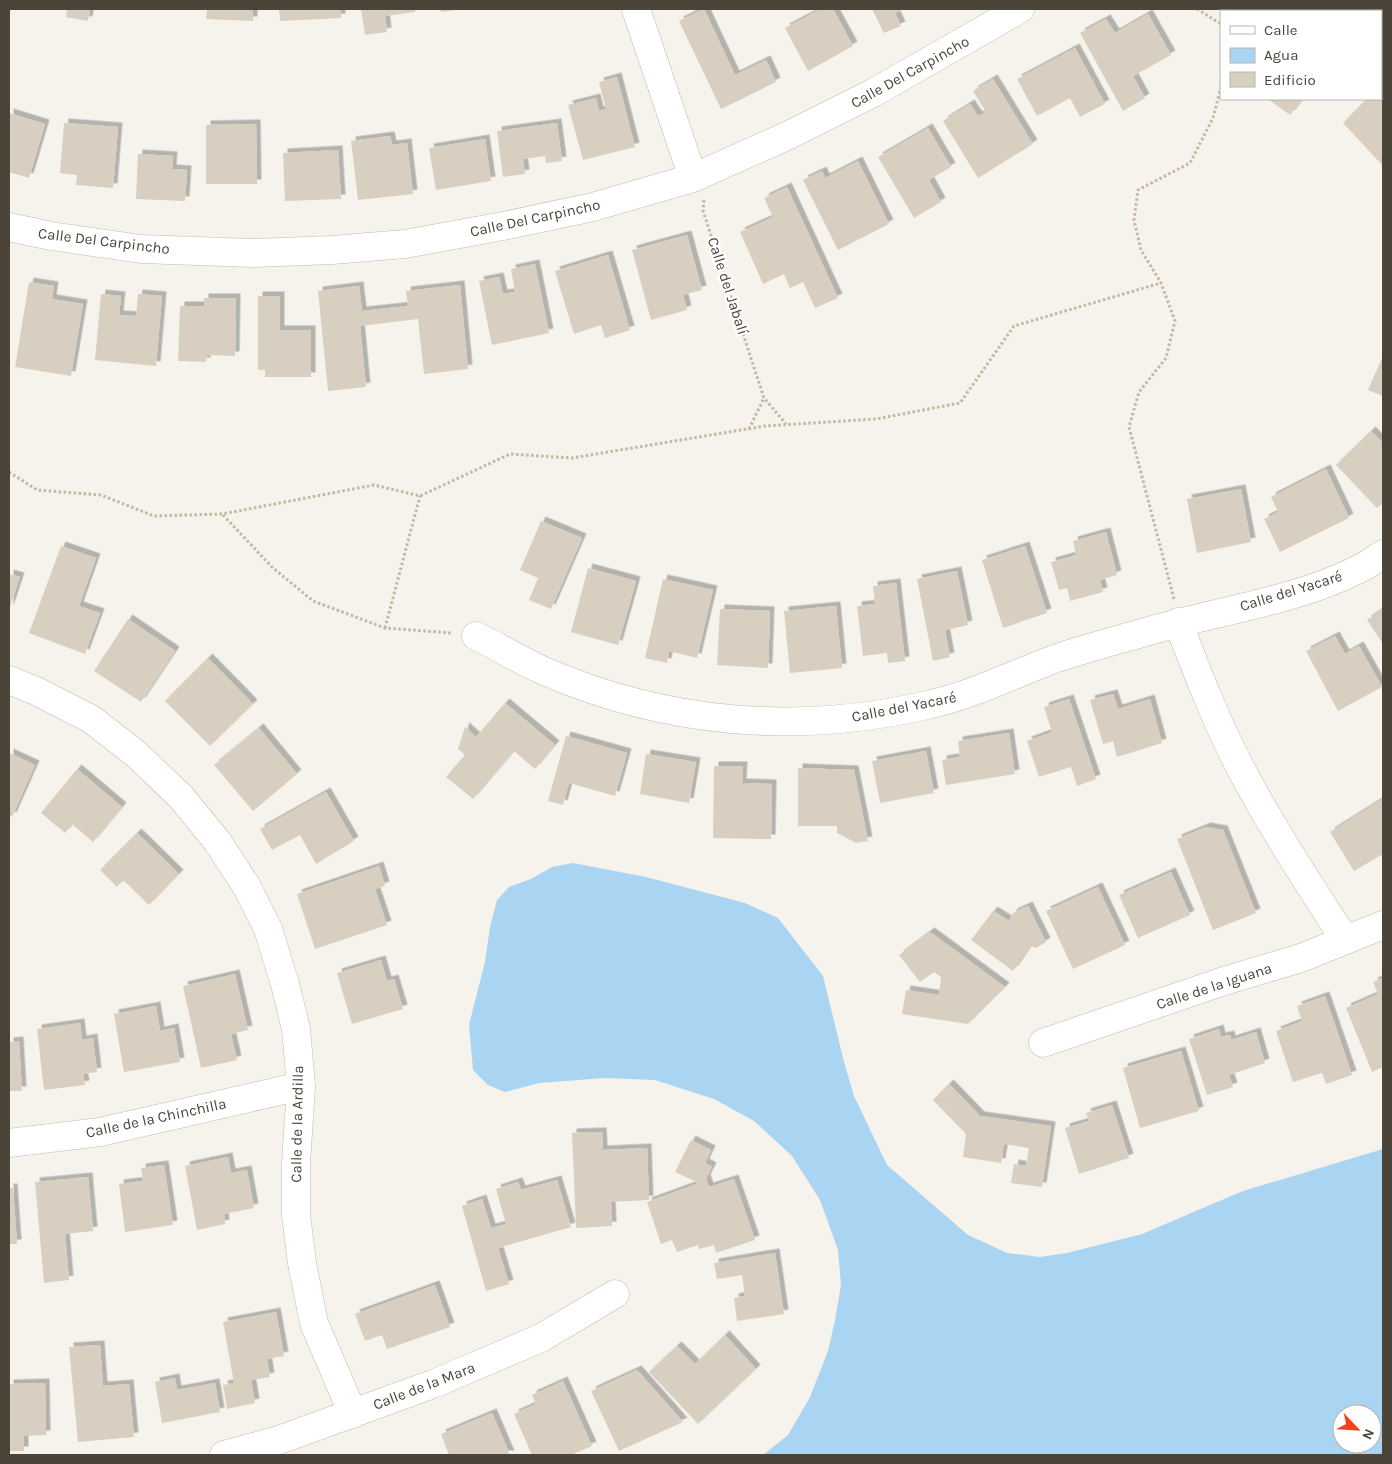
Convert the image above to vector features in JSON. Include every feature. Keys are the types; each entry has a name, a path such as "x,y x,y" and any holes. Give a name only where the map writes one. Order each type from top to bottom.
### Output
{"street":[{"path":"636,9 700,175"},
{"name":"Calle Del Carpincho","path":"9,227 50,236 141,248 253,253 332,250 405,244 593,207 700,175 789,135 873,93 1020,9"},
{"name":"Calle del Yacaré","path":"476,636 544,671 608,694 682,713 740,720 805,722 866,717 928,705 973,692 1058,658 1178,622 1278,598 1327,583 1360,569 1383,554"},
{"path":"1178,622 1207,696 1241,768 1278,834 1345,940"},
{"name":"Calle de la Ardilla","path":"9,680 36,691 91,720 136,754 181,797 217,841 247,887 268,929 285,984 296,1029 301,1086 296,1215 302,1263 314,1322 353,1414"},
{"name":"Calle de la Iguana","path":"1043,1043 1301,958 1383,925"},
{"name":"Calle de la Chinchilla","path":"9,1143 100,1132 301,1086"},
{"name":"Calle de la Mara","path":"224,1455 280,1440 434,1384 541,1338 615,1294"}],"path":[{"path":"1197,9 1220,23"},
{"path":"1178,622 1171,582 1130,428 1139,392 1166,358 1175,321 1161,283 1141,250 1134,220 1138,190 1190,163 1213,118 1220,91"},
{"name":"Calle del Jabalí","path":"700,175 703,211 764,398 786,424"},
{"path":"9,472 37,490 101,495 154,516 222,514 374,485 420,496 510,454 572,458 786,424 876,419 960,403 1014,326 1161,283"},
{"path":"749,429 764,398"},
{"path":"385,628 420,496"},
{"path":"222,514 272,567 313,601 385,628 476,636"}],"water":[{"path":"573,863 646,877 745,903 778,918 823,976 854,1096 887,1165 968,1235 1007,1253 1040,1257 1067,1253 1142,1234 1243,1191 1383,1149 1383,1455 763,1455 788,1435 810,1397 828,1351 835,1320 841,1285 838,1250 820,1200 792,1156 754,1121 714,1099 655,1080 605,1078 539,1083 505,1092 488,1085 473,1070 469,1025 485,962 490,927 497,900 509,887 531,879 552,867"}],"building":[{"path":"67,9 90,9 88,21 66,17"},
{"path":"203,9 253,9 253,21 206,19 207,10"},
{"path":"279,9 341,9 341,18 280,21"},
{"path":"361,9 415,9 415,12 385,16 387,32 365,35"},
{"path":"440,9 455,9 456,10 441,12"},
{"path":"704,9 735,75 766,60 776,82 721,109 679,21"},
{"path":"821,9 833,9 853,46 808,71 785,28"},
{"path":"872,9 904,9 895,13 901,26 884,33"},
{"path":"1148,14 1171,55 1133,76 1145,98 1123,111 1080,33 1106,19 1115,33"},
{"path":"1075,48 1105,104 1080,117 1070,98 1037,116 1017,79"},
{"path":"617,77 635,147 583,160 568,105 596,98 599,111 606,109 599,82"},
{"path":"993,79 1033,144 978,178 943,121 970,104 978,116 986,112 973,91"},
{"path":"1382,83 1383,166 1343,123 1366,100 1382,100"},
{"path":"1269,100 1301,100 1290,115"},
{"path":"9,113 45,124 29,178 9,172"},
{"path":"64,123 118,127 113,188 76,185 77,175 60,173"},
{"path":"557,123 562,161 546,163 545,156 523,159 525,174 503,177 497,131"},
{"path":"256,124 257,184 206,184 206,125"},
{"path":"928,128 951,167 929,180 941,202 914,218 878,157"},
{"path":"390,136 392,145 407,143 413,194 358,200 351,141"},
{"path":"485,139 491,181 436,190 429,148"},
{"path":"338,150 341,199 285,201 283,153"},
{"path":"138,154 173,156 172,169 187,170 185,201 136,199"},
{"path":"858,161 889,224 838,250 803,180 822,171 825,178"},
{"path":"787,187 838,298 815,308 803,282 790,288 784,274 763,284 740,232 773,217 764,198"},
{"path":"687,235 702,290 683,295 687,310 651,320 632,250"},
{"path":"608,255 630,330 605,338 601,325 574,334 555,271"},
{"path":"535,264 549,333 492,345 479,281 499,277 503,294 515,292 511,269"},
{"path":"29,282 54,286 52,299 83,304 71,376 15,367"},
{"path":"460,285 468,369 424,374 418,319 360,326 366,387 328,391 318,291 359,286 362,311 408,306 406,291"},
{"path":"101,294 121,296 119,315 136,316 138,294 162,296 156,366 95,360"},
{"path":"258,296 280,296 280,330 311,330 311,377 265,377 265,370 258,370"},
{"path":"204,298 236,298 235,356 207,355 206,362 178,361 180,306 204,306"},
{"path":"1383,359 1383,396 1368,390"},
{"path":"1371,431 1383,443 1383,503 1377,508 1336,465"},
{"path":"1326,469 1349,518 1280,552 1264,519 1278,512 1271,497"},
{"path":"1241,489 1251,542 1197,553 1187,499"},
{"path":"541,521 582,538 551,609 529,600 538,578 520,570"},
{"path":"1106,532 1117,575 1100,580 1103,592 1070,601 1067,588 1059,590 1051,562 1076,555 1073,541"},
{"path":"61,546 96,558 79,606 100,613 85,654 29,633"},
{"path":"1025,546 1047,613 1003,628 982,560"},
{"path":"588,568 636,581 618,645 571,632"},
{"path":"957,571 968,625 945,630 950,657 933,661 917,579"},
{"path":"9,574 20,577 9,610"},
{"path":"663,579 713,590 697,658 669,651 667,663 645,658"},
{"path":"896,583 905,661 888,663 887,653 863,656 857,606 875,604 873,586"},
{"path":"836,606 842,668 790,673 784,611"},
{"path":"720,609 770,611 768,668 717,665"},
{"path":"1383,609 1383,644 1367,620"},
{"path":"128,619 175,651 141,702 94,671"},
{"path":"1335,636 1345,654 1359,646 1382,687 1338,711 1306,651"},
{"path":"208,658 253,704 210,746 165,701"},
{"path":"1113,694 1118,709 1150,699 1162,743 1117,757 1113,741 1103,744 1090,700"},
{"path":"1069,699 1096,779 1077,786 1071,767 1039,777 1027,741 1052,732 1044,707"},
{"path":"505,703 555,745 535,769 514,751 473,799 446,777 465,755 458,749 465,727 476,737"},
{"path":"259,728 297,774 253,811 214,765"},
{"path":"1009,733 1015,774 946,785 942,760 960,757 958,741"},
{"path":"566,736 627,753 615,796 569,783 563,805 548,801"},
{"path":"926,751 934,793 880,803 872,761"},
{"path":"9,753 35,765 12,817 9,815"},
{"path":"646,754 696,762 689,803 640,794"},
{"path":"714,766 743,766 742,783 772,784 771,839 713,838"},
{"path":"798,768 854,770 868,841 856,843 837,833 837,826 798,826"},
{"path":"77,769 122,807 93,842 72,824 65,833 41,813"},
{"path":"326,792 354,841 316,864 300,835 272,850 260,829"},
{"path":"1383,799 1383,854 1354,871 1330,832"},
{"path":"1206,827 1223,830 1256,913 1213,930 1177,839"},
{"path":"137,833 179,874 149,905 123,880 117,887 100,870"},
{"path":"379,866 385,886 375,889 387,925 315,949 297,894"},
{"path":"1171,872 1190,915 1138,938 1119,895"},
{"path":"1098,887 1125,945 1073,969 1046,911"},
{"path":"1028,906 1046,942 1036,948 1030,946 1013,971 971,940 993,911 1009,921 1013,913"},
{"path":"930,932 1005,987 968,1024 902,1014 906,990 939,995 941,977 934,972 920,982 899,955"},
{"path":"381,960 387,981 394,979 403,1009 352,1024 337,973"},
{"path":"235,974 248,1030 231,1034 237,1060 201,1068 183,986"},
{"path":"1383,978 1383,1067 1372,1072 1346,1008 1378,994 1373,982"},
{"path":"1325,996 1352,1075 1326,1084 1322,1073 1293,1082 1276,1031 1302,1021 1297,1006"},
{"path":"156,1006 160,1031 174,1028 180,1062 124,1072 114,1014"},
{"path":"80,1023 82,1040 93,1038 97,1072 83,1074 85,1085 44,1090 37,1029"},
{"path":"1219,1029 1221,1037 1230,1035 1231,1040 1256,1032 1265,1063 1229,1075 1233,1087 1207,1095 1189,1039"},
{"path":"19,1041 22,1091 9,1091 9,1042"},
{"path":"1181,1051 1199,1111 1140,1128 1123,1068"},
{"path":"949,1084 980,1116 1051,1126 1042,1187 1011,1183 1014,1164 1026,1166 1029,1148 1004,1144 1001,1163 963,1157 966,1134 933,1100"},
{"path":"1112,1105 1129,1158 1079,1174 1065,1128 1089,1121 1086,1113"},
{"path":"602,1132 603,1150 647,1148 649,1200 611,1202 612,1226 576,1228 572,1133"},
{"path":"691,1140 711,1150 705,1163 712,1167 706,1179 709,1187 734,1179 755,1240 716,1253 714,1245 699,1249 698,1245 677,1252 672,1240 661,1244 647,1202 699,1183 675,1172"},
{"path":"228,1157 231,1173 247,1170 254,1208 224,1214 225,1224 197,1230 185,1166"},
{"path":"164,1165 173,1225 125,1232 119,1184 143,1181 141,1168"},
{"path":"88,1177 93,1231 65,1234 69,1280 44,1283 35,1182"},
{"path":"557,1180 571,1227 498,1248 509,1284 486,1291 462,1206 482,1199 491,1228 506,1224 496,1189 518,1182 521,1190"},
{"path":"9,1188 13,1188 17,1244 9,1244"},
{"path":"775,1253 784,1314 737,1321 734,1298 745,1296 742,1275 717,1279 714,1263"},
{"path":"435,1285 450,1327 387,1349 382,1335 365,1341 355,1314"},
{"path":"276,1312 284,1356 267,1359 270,1377 251,1380 255,1403 227,1409 223,1385 234,1383 223,1322"},
{"path":"725,1335 756,1369 698,1424 649,1372 677,1346 695,1364"},
{"path":"100,1345 103,1386 129,1384 134,1437 78,1442 69,1347"},
{"path":"637,1370 683,1422 619,1451 591,1391"},
{"path":"175,1378 177,1390 215,1383 220,1412 162,1423 155,1382"},
{"path":"563,1381 592,1446 571,1455 532,1455 514,1414 536,1404 532,1395"},
{"path":"45,1383 46,1435 24,1436 24,1451 9,1451 9,1384"},
{"path":"492,1413 510,1455 449,1455 441,1434"}]}
